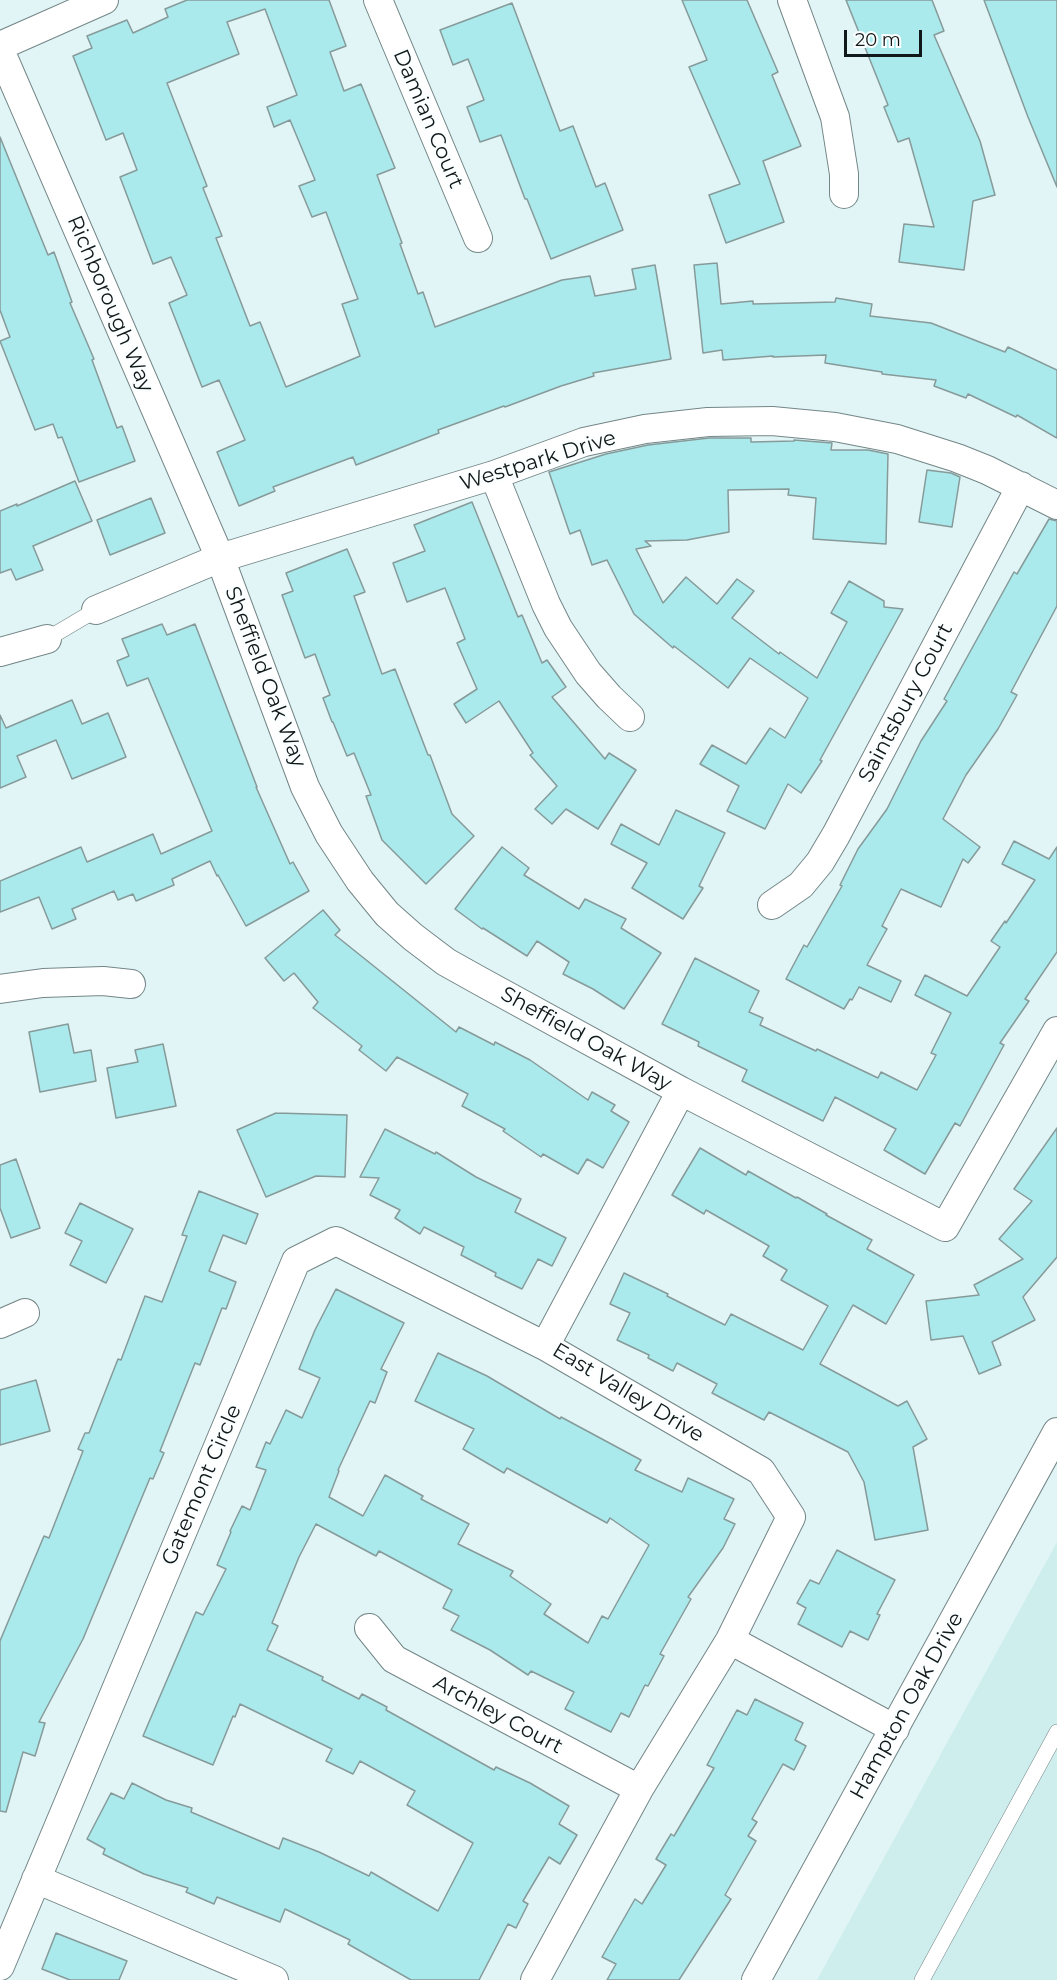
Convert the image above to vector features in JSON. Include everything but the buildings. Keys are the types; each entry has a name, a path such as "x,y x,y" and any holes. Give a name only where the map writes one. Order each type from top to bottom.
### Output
{"street":[{"name":"Richborough Way","path":"104,0 0,48 220,558"},
{"name":"Damian Court","path":"378,0 478,238"},
{"path":"792,0 835,117 844,174 844,194"},
{"name":"Westpark Drive","path":"96,610 220,558 494,475 584,442 645,429 708,422 772,421 835,427 897,439 957,458 1021,486 1057,505"},
{"path":"494,475 546,604 558,628 588,674 630,717"},
{"name":"Saintsbury Court","path":"772,905 801,885 820,862 836,836 1021,486"},
{"name":"Sheffield Oak Way","path":"220,558 305,787 329,834 360,881 387,914 446,962 681,1091 945,1227 1057,1031"},
{"path":"0,652 47,639"},
{"path":"0,989 43,983 103,981 131,984"},
{"name":"East Valley Drive","path":"534,1980 639,1789 730,1640 790,1517 761,1471 545,1346 681,1091"},
{"name":"Gatemont Circle","path":"0,1966 296,1261 336,1241 545,1346"},
{"name":"Hampton Oak Drive","path":"756,1980 896,1729 1057,1432"},
{"name":"Archley Court","path":"369,1628 394,1659 639,1789"},
{"path":"730,1640 896,1729"},
{"path":"36,1879 274,1980"}],"lane":[{"path":"47,639 96,610"},
{"path":"922,1980 1057,1732"}],"shaded area":[{"path":"1057,1542 1057,1980 817,1980"}]}
